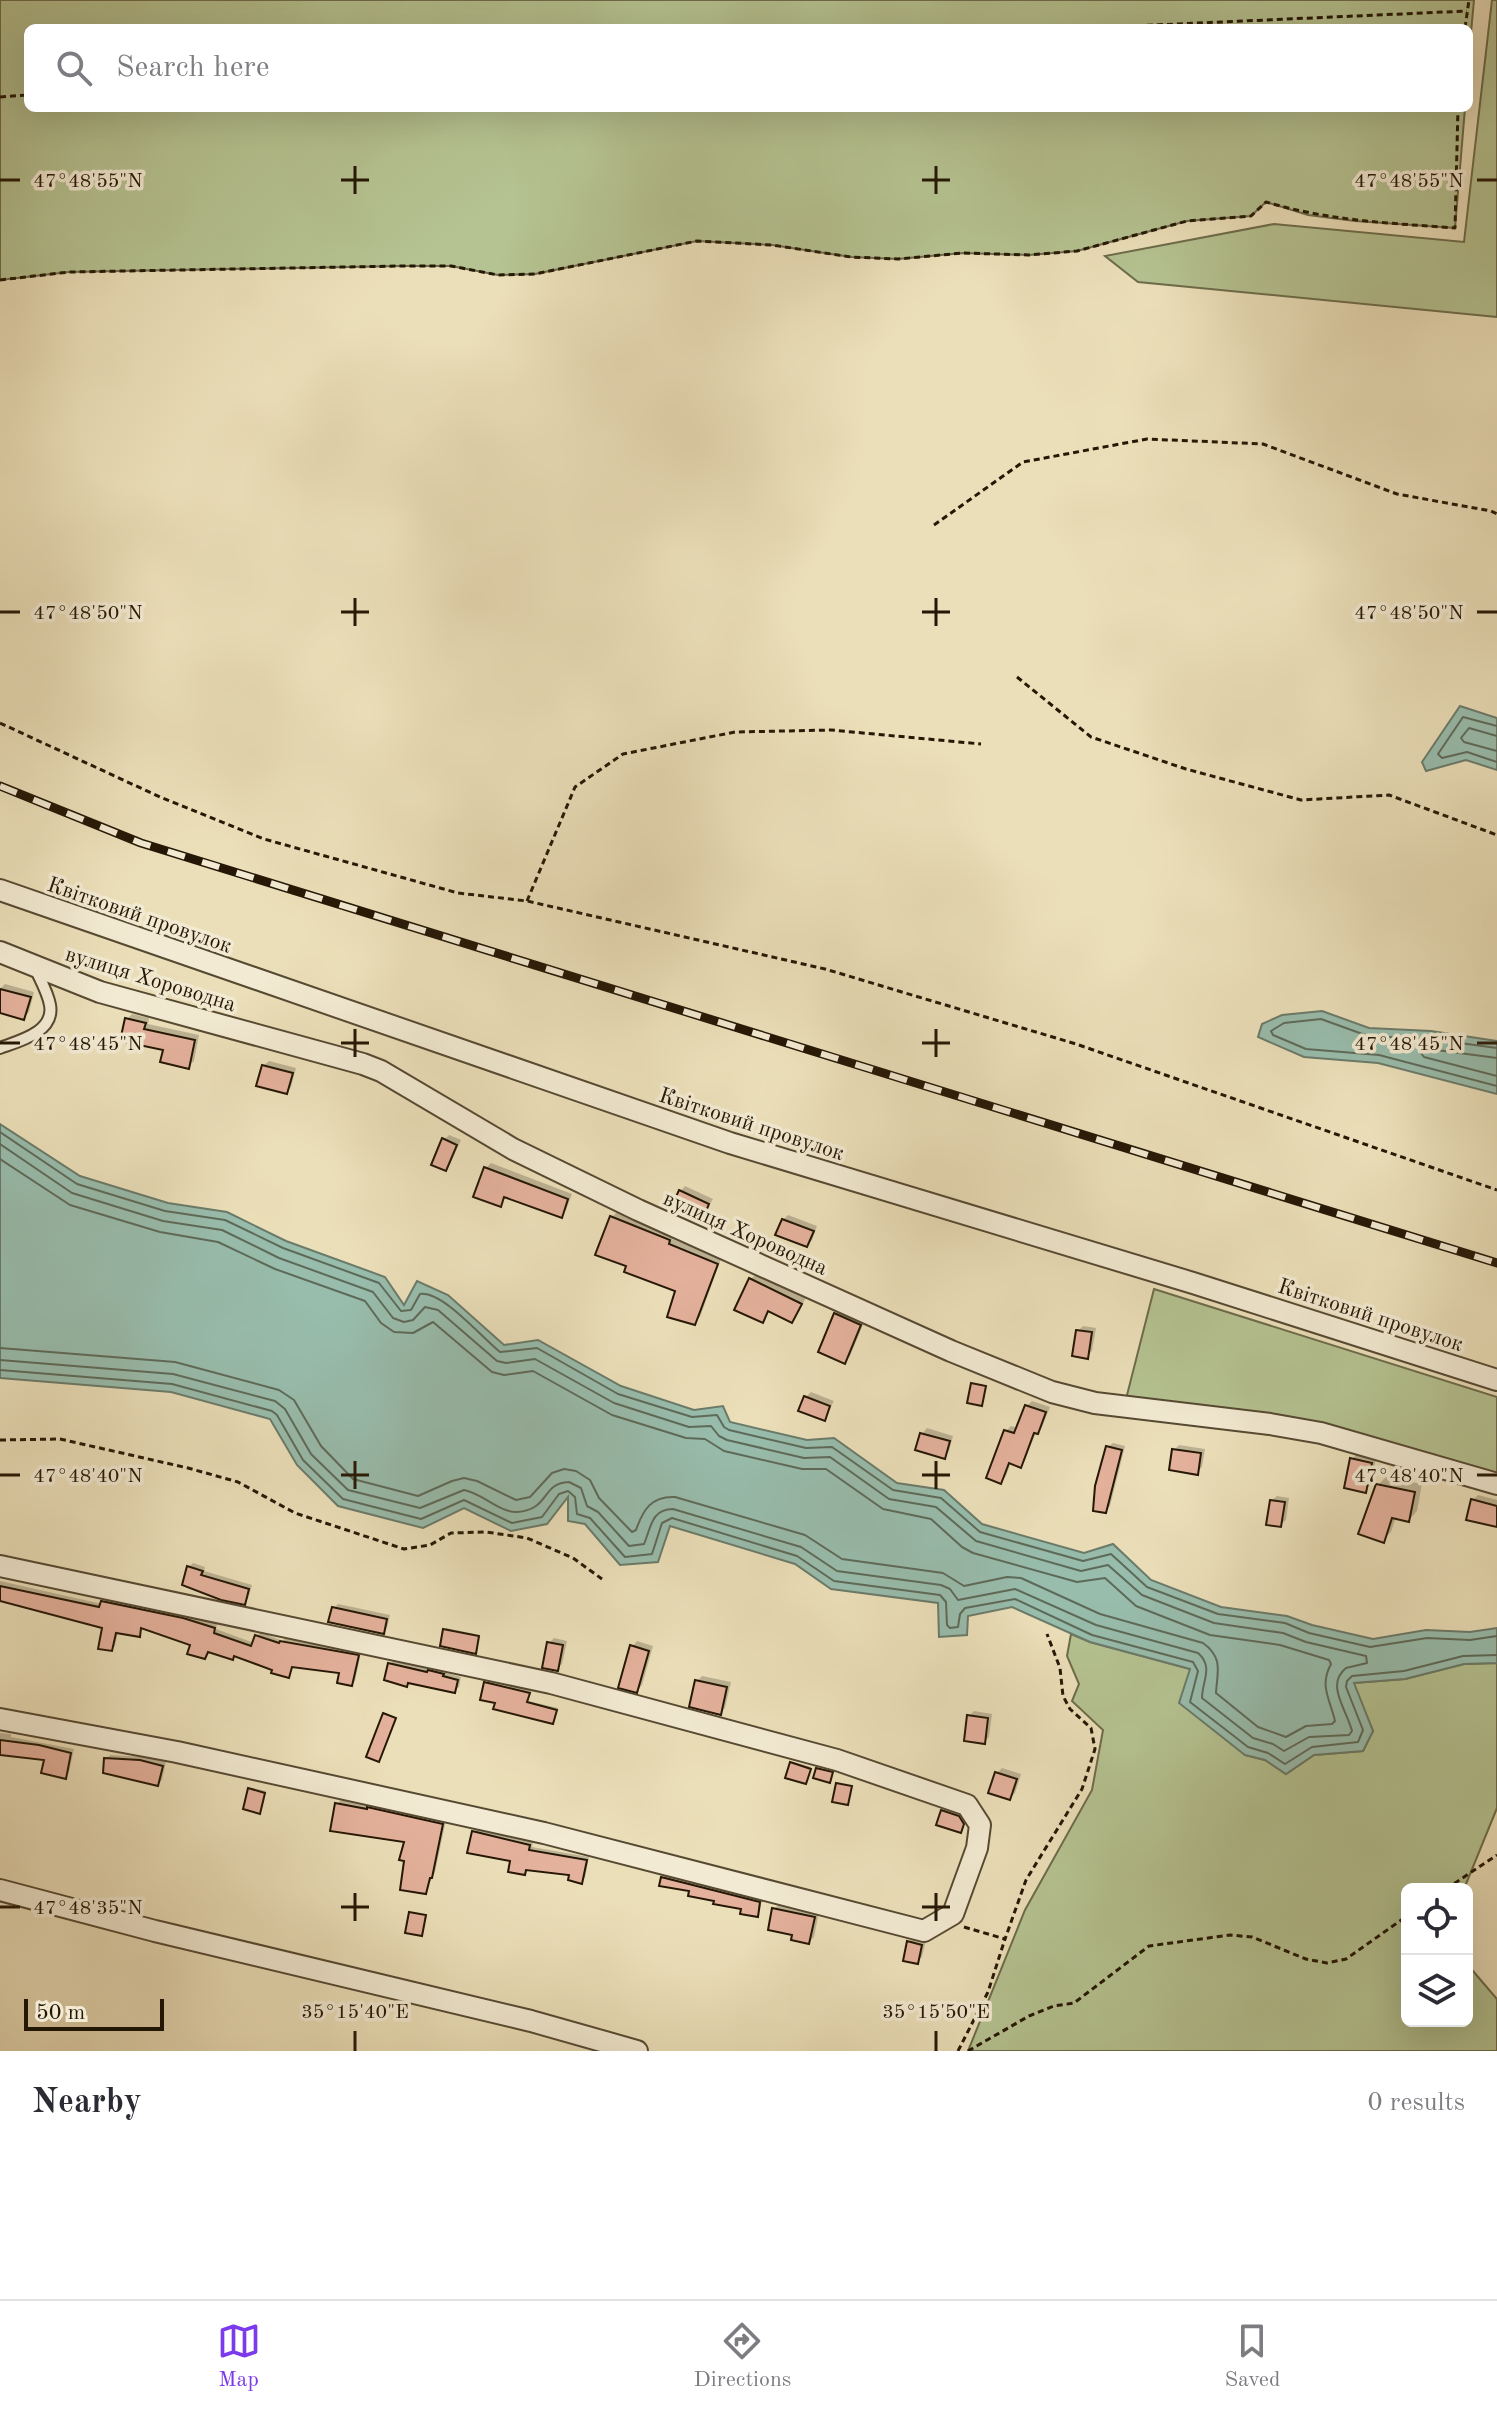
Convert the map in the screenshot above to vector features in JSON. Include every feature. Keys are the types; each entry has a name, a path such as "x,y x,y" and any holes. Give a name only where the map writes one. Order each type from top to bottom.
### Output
{"street":[{"name":"Квітковий провулок","path":"0,890 730,1143 1193,1283 1497,1380"},
{"name":"вулиця Хороводна","path":"0,952 100,992 381,1071 513,1149 638,1210 951,1351 1052,1392 1095,1403 1321,1433 1497,1484"},
{"path":"0,1566 551,1683 837,1760 967,1805 980,1825 977,1848 953,1914 924,1931 544,1833 177,1752 0,1719"},
{"path":"0,1890 155,1931 531,2021 637,2051"}],"lane":[{"path":"0,1048 34,1035 48,1022 51,1006 35,966"}],"path":[{"path":"1465,24 1469,0"},
{"path":"1176,24 1467,11"},
{"path":"0,97 24,95"},
{"path":"0,280 69,272 401,266 451,266 498,275 535,274 697,241 772,245 851,257 898,259 963,253 1029,255 1077,251 1187,221 1251,216 1266,202 1308,215 1455,228 1458,112"},
{"path":"934,525 1023,462 1147,439 1263,444 1397,494 1497,514"},
{"path":"1017,677 1091,737 1186,769 1301,800 1389,795 1497,835"},
{"path":"0,723 160,797 264,839 458,893 527,901 855,978 1076,1044 1497,1190"},
{"path":"527,901 575,787 623,754 735,732 831,730 981,744"},
{"path":"0,1440 60,1439 188,1468 238,1482 295,1513 404,1549 430,1545 451,1533 486,1532 527,1538 573,1558 602,1579"},
{"path":"958,2051 988,1992 1026,1880 1082,1789 1095,1749 1091,1728 1070,1709 1063,1696 1060,1668 1047,1634"},
{"path":"1455,1883 1497,1855"},
{"path":"968,2051 1029,2016 1054,2006 1074,2003 1149,1946 1230,1935 1252,1937 1306,1959 1327,1963 1346,1959 1401,1920"},
{"path":"941,1921 1005,1939"}],"shaded area":[{"path":"0,0 1474,0 1472,24 24,24 24,112 1465,112 1455,228 1308,215 1266,202 1251,216 1187,221 1077,251 1029,255 963,253 898,259 851,257 772,245 697,241 535,274 498,275 451,266 401,266 69,272 0,280"},
{"path":"1492,0 1497,0 1497,317 1138,282 1105,256 1274,224 1464,242"},
{"path":"1154,1289 1497,1397 1497,1477 1126,1399"},
{"path":"1071,1634 1190,1669 1245,1755 1265,1760 1286,1774 1314,1755 1363,1751 1373,1731 1353,1683 1405,1679 1464,1664 1497,1663 1497,1808 1466,1883 1401,1883 1401,2027 1473,2027 1473,1971 1497,1999 1497,2051 968,2051 1025,1910 1092,1790 1103,1730 1072,1701 1079,1684 1067,1656"}],"water":[{"path":"1460,706 1497,718 1497,770 1466,760 1426,771 1422,762"},
{"path":"1322,1011 1369,1028 1431,1031 1497,1041 1497,1094 1378,1063 1304,1057 1258,1037 1262,1024 1282,1015"},
{"path":"0,1124 80,1176 168,1203 227,1212 286,1241 385,1277 404,1305 417,1281 448,1295 504,1345 538,1340 621,1386 694,1410 723,1406 730,1422 807,1440 834,1438 897,1483 944,1490 982,1524 1084,1553 1113,1544 1151,1580 1221,1607 1287,1616 1373,1639 1426,1630 1470,1632 1497,1628 1497,1663 1464,1664 1405,1679 1354,1683 1373,1731 1363,1751 1314,1755 1286,1774 1265,1760 1245,1755 1179,1703 1190,1669 1090,1642 1012,1607 968,1616 967,1635 939,1637 938,1603 831,1589 795,1564 670,1526 658,1562 620,1565 585,1524 568,1521 568,1497 547,1524 511,1531 464,1508 423,1528 338,1506 297,1465 270,1419 171,1392 0,1378"}],"building":[{"path":"0,989 31,997 24,1020 0,1013"},
{"path":"125,1018 146,1023 144,1029 195,1040 189,1069 160,1062 163,1050 120,1041"},
{"path":"262,1065 293,1073 287,1094 256,1086"},
{"path":"442,1138 457,1145 446,1171 431,1165"},
{"path":"484,1167 568,1199 562,1218 504,1197 501,1207 473,1197"},
{"path":"679,1190 709,1204 702,1221 671,1208"},
{"path":"610,1216 670,1240 669,1244 718,1264 695,1325 667,1317 675,1291 624,1272 626,1266 595,1255"},
{"path":"782,1219 814,1231 807,1247 775,1235"},
{"path":"749,1278 802,1304 792,1323 768,1311 763,1323 734,1310"},
{"path":"834,1313 861,1325 845,1364 818,1352"},
{"path":"1076,1330 1092,1332 1088,1359 1072,1356"},
{"path":"971,1383 986,1386 982,1406 967,1403"},
{"path":"804,1396 830,1406 825,1421 798,1411"},
{"path":"1025,1405 1046,1412 1021,1468 1009,1463 1001,1484 986,1478 1004,1430 1014,1433"},
{"path":"920,1433 950,1441 945,1459 915,1450"},
{"path":"1106,1446 1122,1450 1106,1513 1093,1511 1095,1486"},
{"path":"1172,1449 1201,1453 1198,1475 1169,1470"},
{"path":"1350,1458 1372,1463 1366,1493 1344,1488"},
{"path":"1376,1484 1415,1492 1409,1522 1392,1518 1384,1543 1358,1534"},
{"path":"1471,1499 1497,1506 1497,1527 1466,1520"},
{"path":"1270,1500 1285,1502 1281,1527 1266,1525"},
{"path":"187,1566 203,1571 201,1575 249,1589 245,1605 221,1600 182,1585"},
{"path":"0,1586 99,1607 101,1601 183,1618 215,1628 214,1633 251,1646 255,1635 279,1643 359,1655 352,1686 337,1683 339,1673 292,1667 289,1678 234,1656 233,1660 208,1652 205,1659 187,1654 190,1645 141,1628 140,1637 116,1633 112,1651 98,1649 102,1628 0,1601"},
{"path":"332,1607 387,1619 384,1634 328,1622"},
{"path":"443,1629 479,1636 476,1654 440,1646"},
{"path":"547,1642 563,1645 558,1671 542,1668"},
{"path":"630,1645 649,1651 637,1693 618,1688"},
{"path":"388,1663 428,1670 458,1680 455,1693 408,1683 407,1687 384,1680"},
{"path":"695,1680 727,1687 721,1715 689,1707"},
{"path":"484,1682 530,1693 527,1702 557,1710 553,1724 493,1709 495,1703 480,1700"},
{"path":"383,1713 396,1718 379,1762 366,1757"},
{"path":"967,1715 988,1718 985,1744 964,1741"},
{"path":"0,1740 71,1753 66,1779 41,1773 44,1760 0,1755"},
{"path":"104,1758 140,1760 163,1766 158,1786 103,1773"},
{"path":"790,1762 811,1769 806,1784 785,1778"},
{"path":"816,1768 833,1772 830,1783 813,1778"},
{"path":"995,1772 1017,1779 1010,1800 988,1793"},
{"path":"836,1783 852,1786 848,1805 832,1802"},
{"path":"248,1788 265,1793 260,1814 243,1809"},
{"path":"335,1803 443,1824 426,1894 400,1890 404,1861 399,1860 404,1842 330,1831"},
{"path":"941,1810 959,1816 964,1824 961,1833 936,1825"},
{"path":"472,1831 530,1845 529,1850 587,1860 582,1884 568,1880 569,1875 526,1870 525,1875 508,1872 510,1861 467,1853"},
{"path":"661,1877 760,1902 758,1917 740,1914 741,1909 688,1896 689,1891 659,1886"},
{"path":"772,1908 815,1917 809,1944 791,1940 792,1935 768,1930"},
{"path":"409,1912 426,1915 422,1936 405,1933"},
{"path":"907,1941 922,1945 918,1964 903,1961"}],"railway":[{"path":"0,786 141,843 1497,1263"}]}
